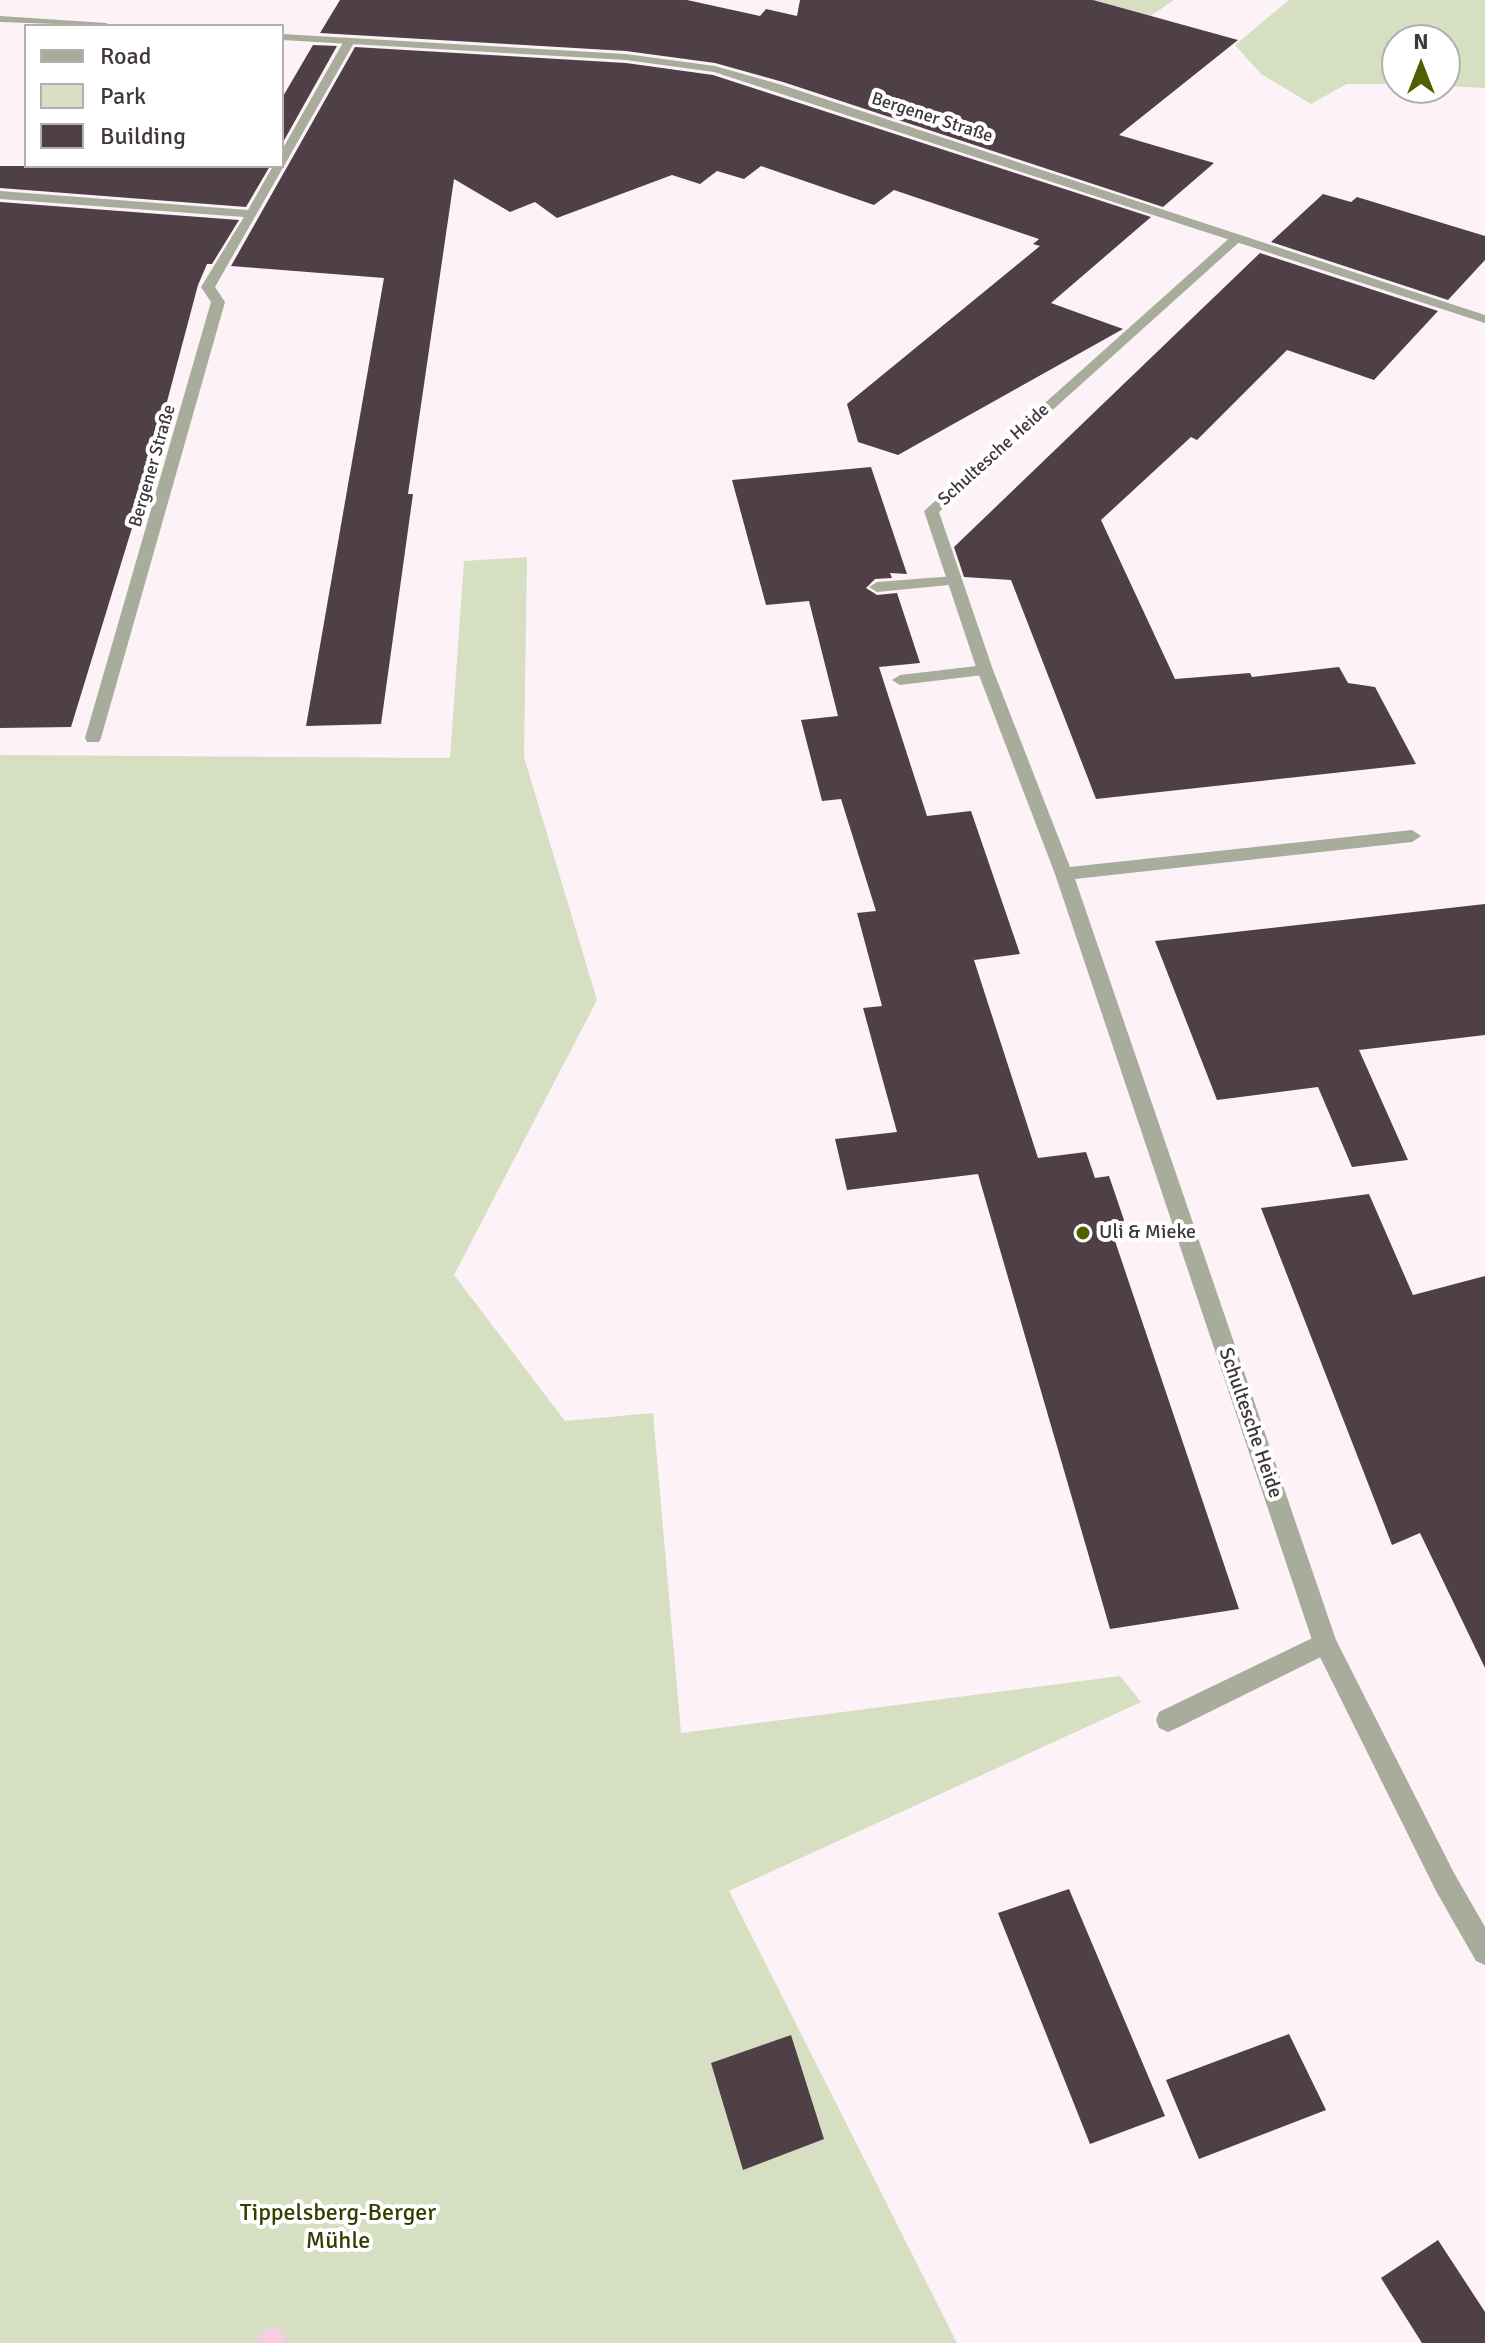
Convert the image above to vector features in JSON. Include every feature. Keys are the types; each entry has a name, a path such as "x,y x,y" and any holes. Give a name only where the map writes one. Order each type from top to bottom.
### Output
{"street":[{"path":"0,19 76,24"},
{"name":"Bergener Straße","path":"284,37 626,57 715,69 1485,319"},
{"name":"Bergener Straße","path":"284,159 349,41"},
{"name":"Bergener Straße","path":"93,738 218,302 208,287 279,168"},
{"path":"0,195 252,214"},
{"name":"Schultesche Heide","path":"1239,237 931,511 985,670 1064,874 1325,1643 1445,1882 1485,1952"},
{"path":"877,587 954,581"},
{"path":"900,680 985,670"},
{"path":"1064,874 1412,836"},
{"path":"1168,1720 1325,1643"}],"green space":[{"path":"1004,0 1174,0 1120,37"},
{"path":"1289,0 1485,0 1485,88 1461,87 1461,24 1381,24 1381,84 1347,84 1311,104 1261,74 1235,45"},
{"name":"Tippelsberg-Berger Mühle","path":"527,557 524,757 597,1000 454,1275 565,1421 653,1413 681,1733 1120,1676 1141,1702 729,1891 957,2343 0,2343 0,755 450,758 464,561"}],"building":[{"path":"340,0 687,0 760,16 766,9 797,16 800,0 1093,0 1238,40 1119,135 1214,163 1163,207 783,82 715,63 626,51 320,33"},
{"path":"313,45 337,46 284,140 284,95"},
{"path":"355,47 626,63 713,75 1151,217 1051,303 1123,329 898,455 858,442 847,404 1040,246 1033,244 1039,239 894,190 874,205 761,166 744,179 717,171 700,184 672,175 557,218 535,202 510,212 454,179 408,494 413,494 381,724 306,726 384,278 231,266"},
{"path":"0,166 269,168 246,207 0,188"},
{"path":"1323,194 1351,202 1357,197 1485,236 1485,260 1448,300 1271,242"},
{"path":"0,202 239,220 212,264 207,264 198,285 143,492 71,727 0,728"},
{"path":"1260,253 1438,311 1374,380 1287,350 1197,440 1191,437 1101,520 1175,679 1250,673 1252,677 1339,667 1348,683 1375,687 1416,764 1096,799 1011,580 964,577 954,547"},
{"path":"871,467 907,574 890,573 892,578 875,579 866,588 877,595 897,593 920,663 879,667 927,816 971,811 1020,954 974,960 1038,1158 1086,1152 1095,1178 1109,1176 1124,1220 1113,1235 1239,1609 1110,1629 978,1174 847,1190 835,1139 897,1132 863,1008 882,1006 857,913 876,911 841,799 822,801 801,720 838,716 809,601 766,605 732,480"},
{"path":"1485,904 1485,1035 1359,1050 1408,1160 1352,1167 1318,1087 1217,1100 1155,941"},
{"path":"1369,1194 1413,1295 1485,1276 1485,1668 1420,1533 1392,1545 1261,1208"},
{"path":"1069,1889 1165,2116 1090,2144 998,1913"},
{"path":"1289,2034 1326,2110 1199,2159 1166,2080"},
{"path":"791,2035 824,2139 743,2170 711,2063"},
{"path":"1438,2240 1485,2312 1485,2343 1422,2343 1381,2278"}],"place":[{"name":"Uli & Mieke","path":"1083,1233"}]}
